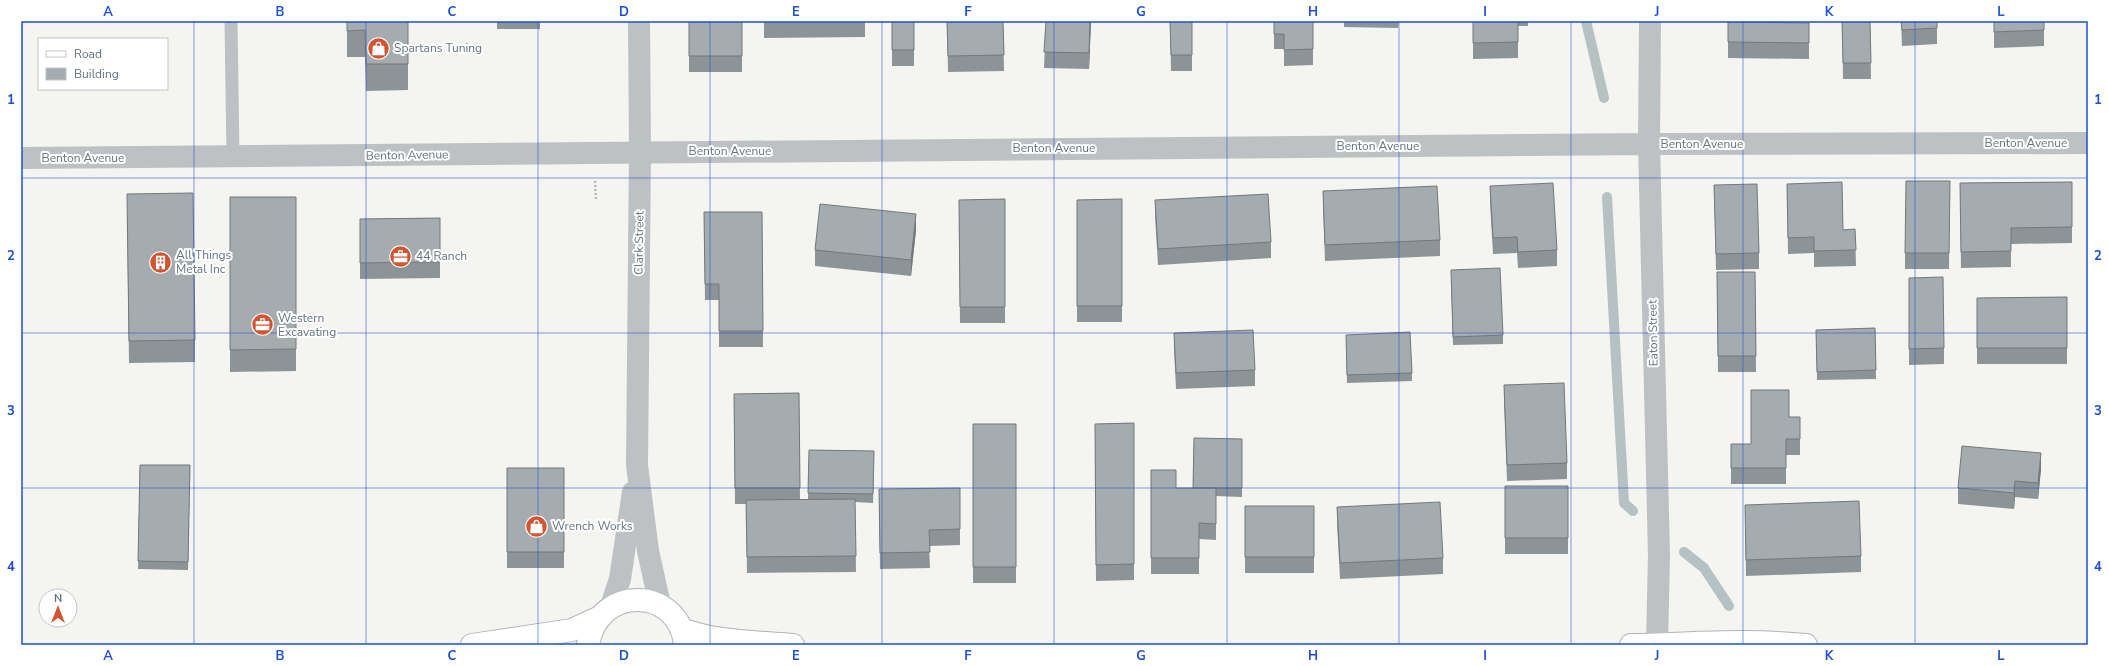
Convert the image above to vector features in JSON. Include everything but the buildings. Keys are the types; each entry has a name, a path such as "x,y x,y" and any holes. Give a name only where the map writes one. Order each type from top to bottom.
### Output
{"street":[{"name":"Clark Street","path":"637,465 640,152 639,21"},
{"name":"Eaton Street","path":"1650,21 1649,144 1659,555 1657,645"},
{"name":"Benton Avenue","path":"21,158 1649,144 2088,143"},
{"path":"637,465 648,551 660,605"},
{"path":"588,645 590,632 605,612 621,572 637,465"},
{"path":"472,645 572,630 627,600 644,600 660,605 673,616 683,637 700,636 793,645"},
{"path":"1632,645 1696,642 1778,642 1806,645"}],"lane":[{"path":"231,21 233,157"}],"path":[{"path":"594,177 596,200"}],"waterway":[{"path":"1586,21 1604,98"},
{"path":"1607,197 1624,503 1633,511"},
{"path":"1684,552 1704,568 1729,606"}],"place":[{"name":"Spartans Tuning","path":"378,48"},
{"name":"44 Ranch","path":"400,256"},
{"name":"All Things Metal Inc","path":"161,262"},
{"name":"Western Excavating","path":"263,325"},
{"name":"Wrench Works","path":"536,526"}]}
